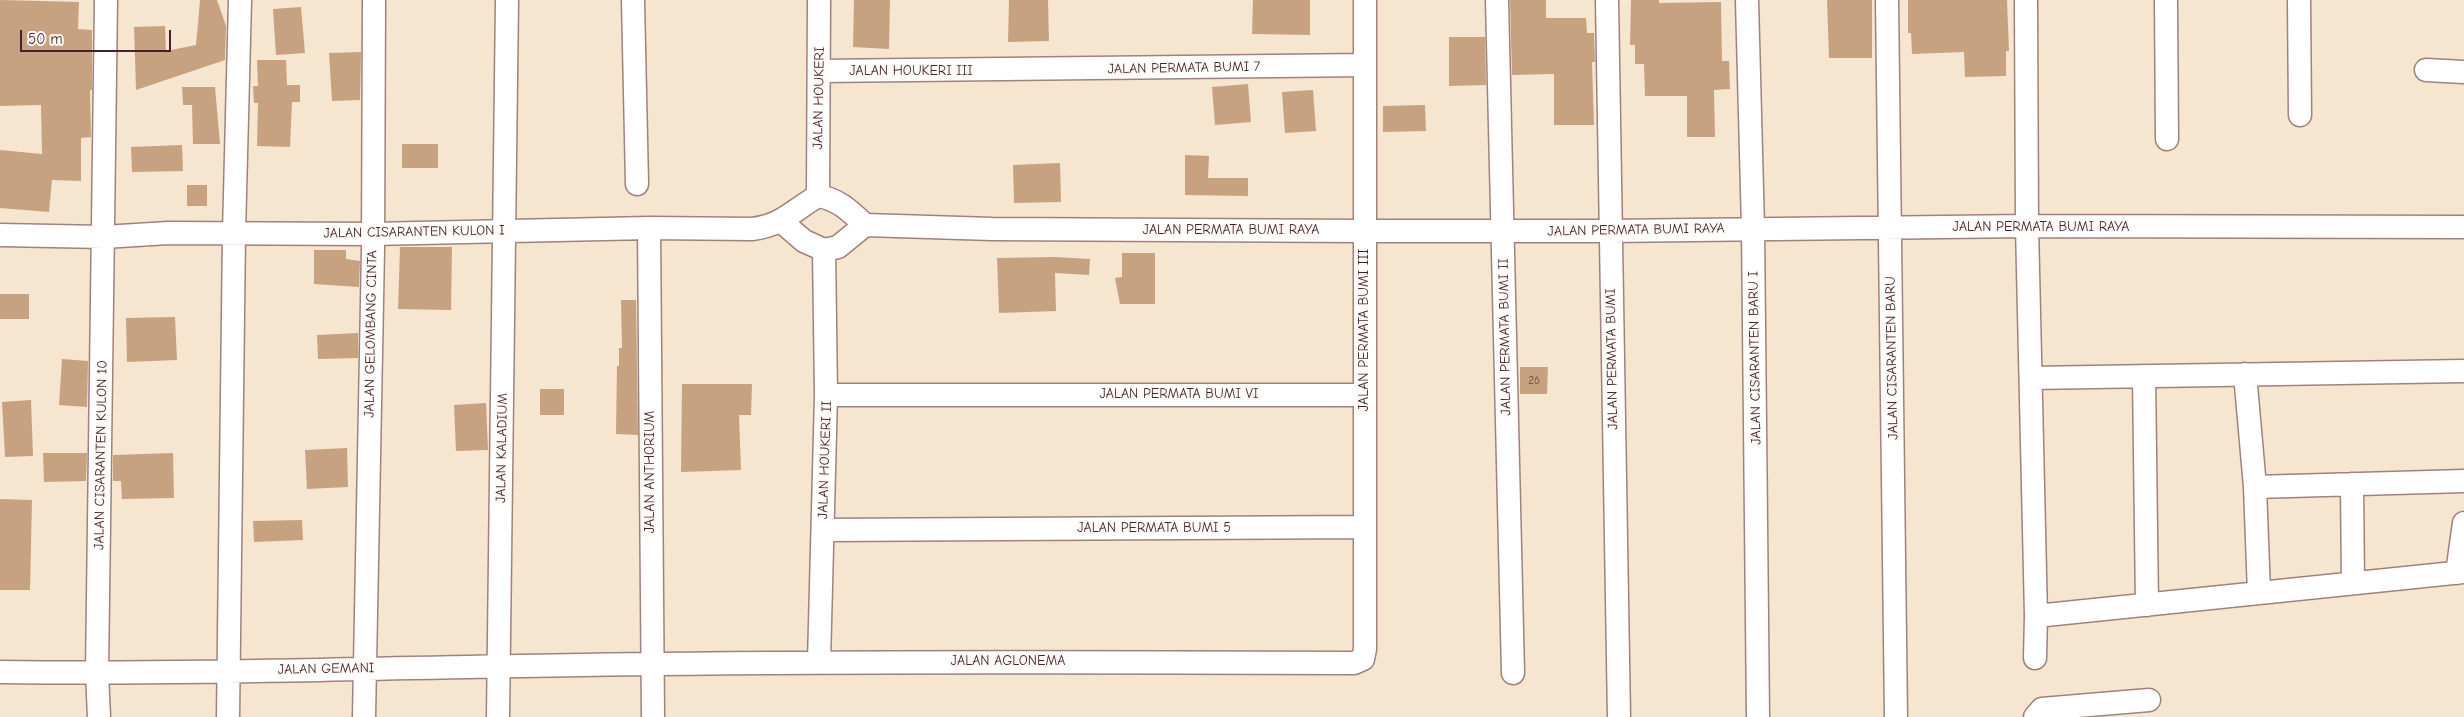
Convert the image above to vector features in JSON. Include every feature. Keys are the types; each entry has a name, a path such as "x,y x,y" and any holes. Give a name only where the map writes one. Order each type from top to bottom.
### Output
{"street":[{"name":"JALAN CISARANTEN KULON 10","path":"99,717 97,673 106,0"},
{"path":"228,717 234,233 240,0"},
{"name":"JALAN GELOMBANG CINTA","path":"364,717 374,0"},
{"name":"JALAN KALADIUM","path":"498,717 507,0"},
{"path":"633,0 637,184"},
{"name":"JALAN HOUKERI","path":"818,196 819,0"},
{"name":"JALAN PERMATA BUMI III","path":"1363,659 1365,649 1365,0"},
{"name":"JALAN PERMATA BUMI II","path":"1497,0 1513,673"},
{"name":"JALAN PERMATA BUMI","path":"1606,0 1619,717"},
{"name":"JALAN CISARANTEN BARU I","path":"1747,0 1753,228 1758,717"},
{"name":"JALAN CISARANTEN BARU","path":"1887,0 1896,717"},
{"path":"2026,0 2027,226 2036,616 2035,658"},
{"path":"2166,0 2167,139"},
{"path":"2299,0 2300,115"},
{"name":"JALAN PERMATA BUMI 7","path":"1003,70 1365,65"},
{"name":"JALAN HOUKERI III","path":"820,71 1003,70"},
{"path":"2426,70 2464,72"},
{"name":"JALAN CISARANTEN KULON I","path":"0,235 104,237 168,233 372,234 649,228 752,229 782,222 818,196"},
{"path":"782,222 804,241 824,250 838,246 864,224 842,204 829,197 818,196"},
{"name":"JALAN PERMATA BUMI RAYA","path":"864,224 1002,229 1364,231 1610,231 2027,226 2464,228"},
{"name":"JALAN ANTHORIUM","path":"649,228 653,717"},
{"path":"824,250 826,395"},
{"path":"2031,378 2464,370"},
{"path":"2245,374 2255,487 2259,593"},
{"path":"2144,376 2148,604"},
{"name":"JALAN PERMATA BUMI VI","path":"995,394 1364,395"},
{"name":"JALAN HOUKERI II","path":"820,662 823,444 826,395 995,394"},
{"path":"2255,487 2464,481"},
{"path":"2352,484 2353,583"},
{"path":"2036,616 2460,572 2464,522"},
{"name":"JALAN PERMATA BUMI 5","path":"823,530 1364,527"},
{"name":"JALAN AGLONEMA","path":"652,664 820,662 1354,663 1363,659"},
{"name":"JALAN GEMANI","path":"0,672 97,673 652,664"},
{"path":"2035,717 2042,709 2149,700"}],"building":[{"path":"0,0 79,2 78,29 92,30 91,137 81,138 81,181 52,180 49,212 0,208 0,150 42,154 41,105 0,106"},
{"path":"200,0 217,0 226,26 225,60 136,90 134,27 165,26 166,51 196,45"},
{"path":"854,0 890,0 889,49 853,47"},
{"path":"1009,0 1048,0 1049,41 1008,42"},
{"path":"1253,0 1310,0 1310,35 1252,34"},
{"path":"1510,0 1546,0 1546,18 1586,18 1587,33 1594,33 1595,62 1592,62 1594,125 1554,125 1554,74 1512,75"},
{"path":"1631,0 1659,0 1659,3 1721,2 1722,61 1729,61 1730,89 1714,90 1715,137 1687,137 1687,96 1645,96 1644,64 1635,64 1635,45 1630,45"},
{"path":"1827,0 1872,0 1872,58 1829,58"},
{"path":"1908,0 2007,0 2009,51 2006,51 2006,76 1965,77 1964,52 1912,54 1911,33 1908,33"},
{"path":"301,7 305,53 276,55 273,9"},
{"path":"1449,37 1485,37 1486,85 1449,86"},
{"path":"361,52 360,100 332,101 329,53"},
{"path":"257,60 286,60 287,85 300,85 300,102 292,102 290,147 257,146 258,103 254,103 253,86 258,86"},
{"path":"1248,84 1251,122 1215,125 1212,87"},
{"path":"182,87 215,87 220,144 193,144 192,105 183,105"},
{"path":"1313,90 1316,131 1285,133 1282,92"},
{"path":"1425,105 1426,131 1383,132 1383,106"},
{"path":"402,144 438,144 438,168 402,168"},
{"path":"182,145 183,171 132,172 131,147"},
{"path":"1185,155 1209,156 1208,178 1248,178 1248,196 1185,195"},
{"path":"1060,163 1061,202 1014,203 1013,165"},
{"path":"187,185 207,185 207,206 187,206"},
{"path":"400,247 452,247 451,310 398,309"},
{"path":"314,250 346,250 346,259 360,261 359,287 314,284"},
{"path":"1122,253 1155,253 1155,304 1120,304 1115,278 1122,277"},
{"path":"1055,257 1090,259 1089,275 1055,273 1056,311 999,313 997,258"},
{"path":"0,294 29,294 29,319 0,319"},
{"path":"621,300 636,300 638,435 616,434 617,366 619,366 619,348 622,348"},
{"path":"175,317 177,360 127,362 126,318"},
{"path":"358,333 358,358 318,359 317,335"},
{"path":"62,359 88,361 87,407 59,405"},
{"path":"1520,367 1548,367 1547,394 1520,394"},
{"path":"682,384 752,384 751,415 739,415 741,470 681,472"},
{"path":"540,389 564,389 564,415 540,415"},
{"path":"31,400 33,456 5,457 2,402"},
{"path":"486,403 488,450 456,451 454,405"},
{"path":"347,448 348,487 307,489 305,450"},
{"path":"43,453 87,453 86,481 44,482"},
{"path":"173,453 174,498 122,499 121,481 113,481 113,455"},
{"path":"0,499 32,500 30,590 0,590"},
{"path":"302,520 303,540 254,542 253,521"}]}
